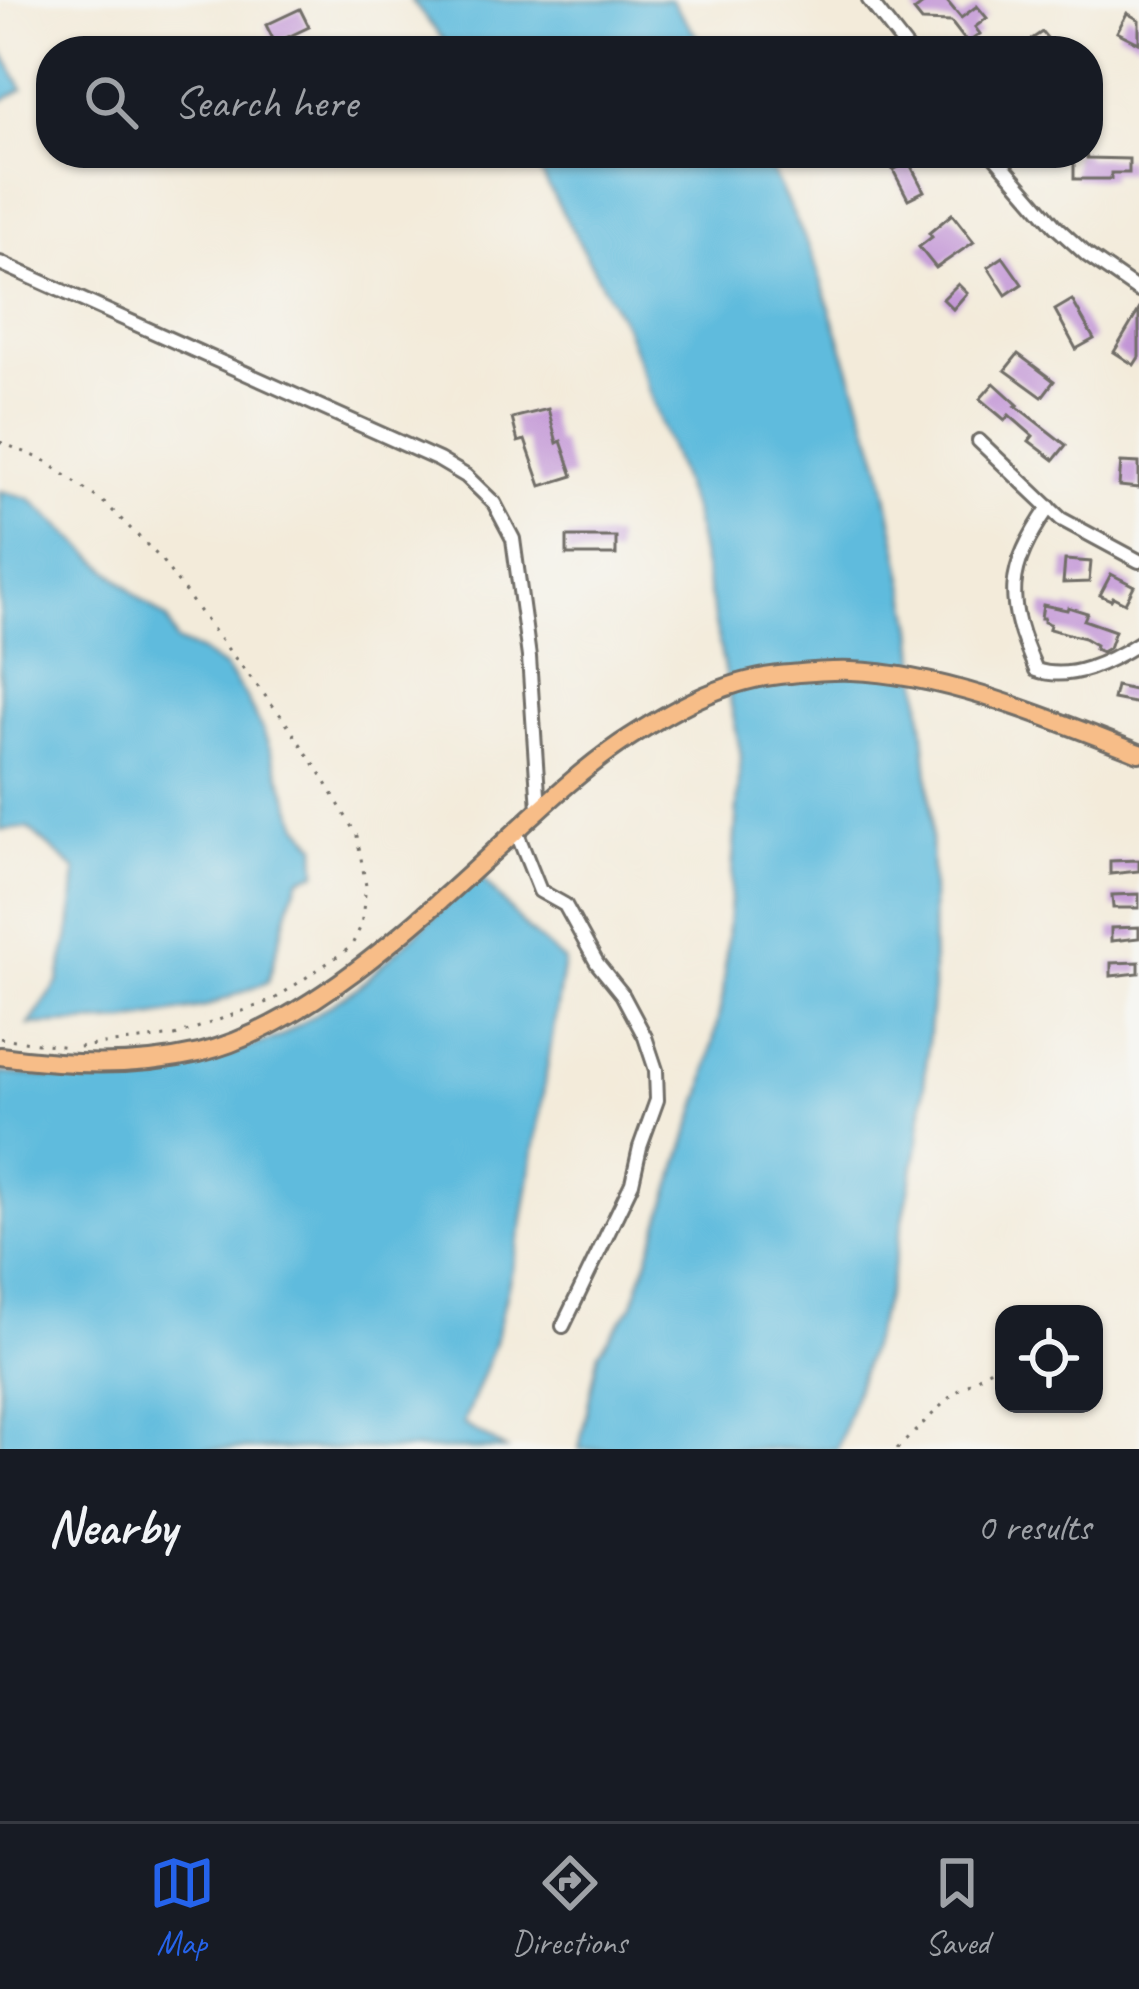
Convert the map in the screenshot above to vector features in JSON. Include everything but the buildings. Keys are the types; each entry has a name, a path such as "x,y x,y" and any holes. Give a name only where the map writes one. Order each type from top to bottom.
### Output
{"main road":[{"path":"0,1056 126,1063 203,1052 245,1037 333,986 406,928 590,764 645,727 730,685 775,675 852,671 896,676 996,700 1139,753"}],"street":[{"path":"869,0 897,36"},
{"path":"1005,168 1055,226 1139,291"},
{"path":"0,263 439,460 466,476 494,503 513,539 519,577 539,809"},
{"path":"980,441 1061,519 1139,561"},
{"path":"1049,507 1018,560 1013,587 1016,615 1036,670 1065,674 1087,669 1139,643"},
{"path":"515,831 540,891 565,905 597,963 622,994 656,1070 657,1100 632,1183 563,1325"}],"path":[{"path":"0,442 44,460 107,505 160,558 321,774 357,836 366,886 361,926 351,947 273,1000 175,1036 75,1048 0,1038"},
{"path":"897,1449 952,1395 995,1366"}],"water":[{"path":"411,0 671,0 696,36 440,36"},
{"path":"0,48 23,89 0,102"},
{"path":"538,168 770,168 812,253 881,465 914,628 931,808 933,989 919,1141 889,1288 837,1449 579,1449 599,1352 633,1304 703,1090 723,995 741,755 693,512 626,328"},
{"path":"0,491 29,498 167,619 176,641 225,668 244,694 299,825 316,845 317,872 300,878 291,898 268,982 205,1007 127,1021 29,1025 58,983 72,922 76,870 28,828 0,830"},
{"path":"479,875 529,931 564,961 522,1226 494,1346 463,1424 506,1449 0,1449 0,1073 93,1081 194,1066 280,1037 358,987"}]}
